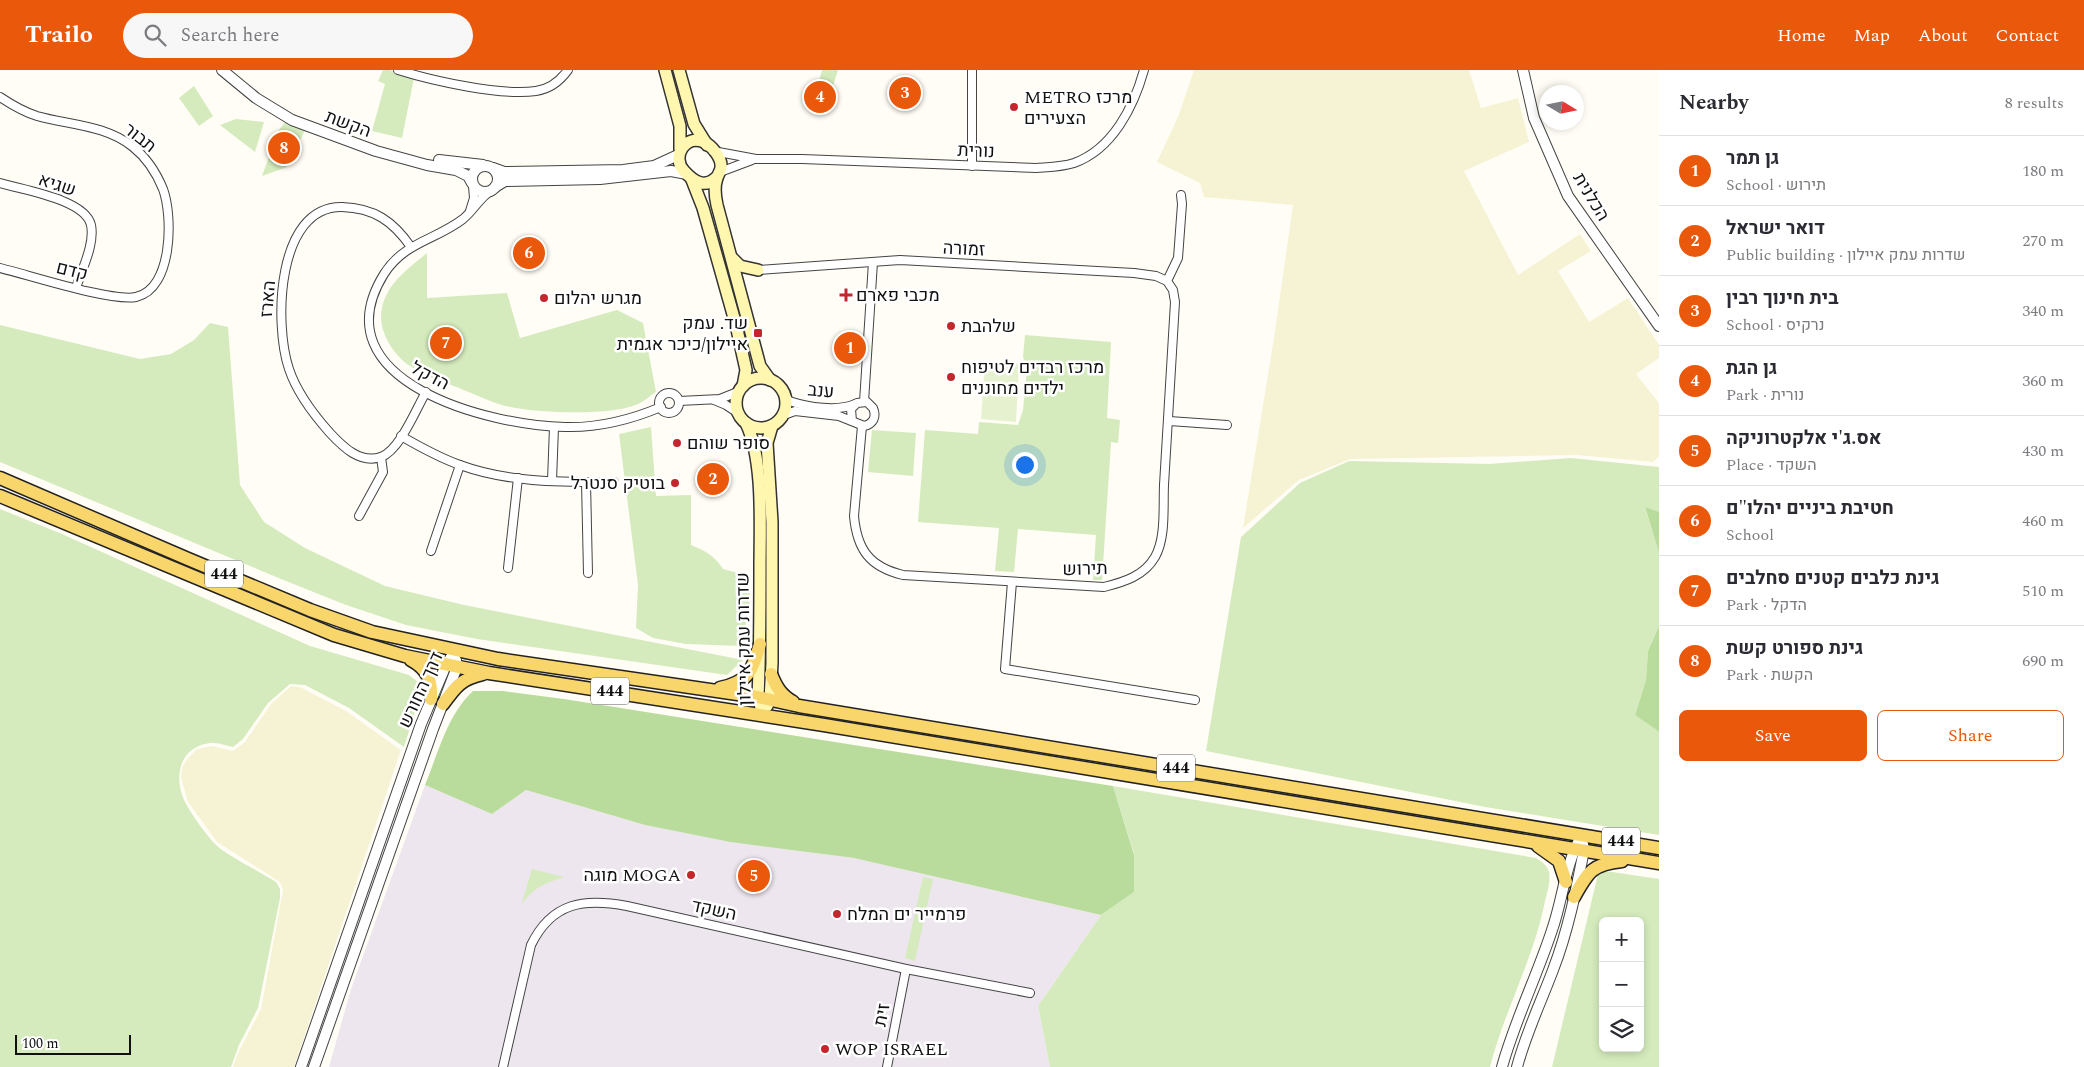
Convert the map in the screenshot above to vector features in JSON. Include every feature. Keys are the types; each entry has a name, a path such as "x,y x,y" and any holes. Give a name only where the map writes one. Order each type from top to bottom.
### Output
{"main road":[{"path":"666,70 680,126 679,164 689,177 703,208 736,325 746,370 736,404 738,413 746,424 759,429 772,426 784,414 786,407 785,395 781,387 770,380 760,366 717,205 715,190 720,161 694,124 679,70"},
{"path":"679,152 688,143 695,141 710,148"},
{"path":"689,177 704,184 713,181 718,174"},
{"path":"731,257 740,266 758,270"},
{"path":"740,288 746,277 758,270"},
{"path":"741,388 756,379 770,380"},
{"name":"שדרות עמק איילון","path":"746,424 756,458 759,500 760,644 764,698"},
{"name":"שדרות עמק איילון","path":"762,714 764,698 772,674 772,522 767,443 772,426"},
{"name":"444","path":"0,478 188,560 310,610 372,632 454,651 507,661 764,698 800,706 1659,848"},
{"name":"444","path":"0,496 334,636 405,656 489,673 762,714 1659,862"},
{"path":"712,690 734,685 747,677 760,644"},
{"path":"405,656 423,668 429,675 437,702 458,684 469,678 489,673"},
{"path":"772,674 775,686 780,692 800,706"},
{"path":"1532,842 1559,861 1566,882"},
{"path":"1574,898 1586,876 1600,864 1638,859"}],"street":[{"name":"הקשת","path":"222,70 250,94 292,120 376,151 427,165 456,170 468,176 473,184"},
{"name":"הקשת","path":"232,70 249,85 295,114 334,130 415,155 510,172 623,170 654,166 679,152"},
{"path":"398,70 442,81 498,90 537,91 562,79 568,70"},
{"path":"972,70 972,166"},
{"name":"נורית","path":"710,148 756,159 1036,168 1058,167 1075,163 1088,156 1118,128 1129,110 1144,70"},
{"name":"הכלנית","path":"1523,70 1534,118 1568,196 1659,326"},
{"name":"תבור","path":"0,97 20,109 37,116 117,136 146,158 164,191 169,235 165,262 157,282 148,291 137,297"},
{"name":"נורית","path":"718,174 741,163 756,159"},
{"path":"468,215 474,198 472,173 488,167 498,179 494,188"},
{"path":"473,184 484,192 505,181 600,179 671,171 689,177"},
{"name":"שגיא","path":"0,183 66,202 79,207 86,214 91,224 91,235 76,288"},
{"name":"הדקל","path":"494,188 485,194 468,215 457,224 411,247 392,263 379,283 371,305 370,327 376,350 386,364 400,378 455,405 490,416 531,425 581,427 614,423 661,407"},
{"path":"1167,281 1178,258 1181,195"},
{"name":"הארז","path":"381,457 360,457 349,452 320,421 305,401 289,370 284,351 280,320 282,289 293,246 300,231 309,219 328,208 359,209 388,220 397,228 411,247"},
{"name":"זמורה","path":"758,270 900,260 1134,273 1156,276 1167,281"},
{"path":"860,402 874,408 875,416 871,423 862,426 852,421 851,409 860,402 873,262"},
{"name":"קדם","path":"0,268 76,288 122,297 137,297"},
{"name":"תירוש","path":"862,426 854,516 857,536 868,557 884,570 903,575 1104,587 1126,581 1146,568 1155,556 1161,534 1175,302 1173,290 1167,281"},
{"path":"679,402 712,400 732,395 741,388"},
{"path":"359,516 384,472 381,457 390,451 401,436 426,392"},
{"path":"667,393 676,395 679,402 674,412 666,412 661,407 660,400 667,393"},
{"name":"ענב","path":"785,395 793,402 829,407 848,407 860,402"},
{"path":"712,400 726,405 738,413"},
{"name":"ענב","path":"784,414 800,411 839,416 852,421"},
{"path":"1169,421 1226,425"},
{"path":"552,481 554,427"},
{"path":"401,436 433,454 460,465 492,474 552,481 614,482"},
{"path":"431,551 460,465"},
{"path":"508,568 518,478"},
{"path":"586,482 588,573"},
{"path":"1012,582 1006,669 1194,700"},
{"name":"דרך החורש","path":"301,1067 337,960 452,666 454,651"},
{"name":"דרך החורש","path":"314,1067 437,702"},
{"path":"1517,1067 1526,1038 1554,969 1574,898 1582,835"},
{"path":"1502,1067 1517,1020 1552,932 1566,882 1579,850"},
{"name":"השקד","path":"503,1067 536,934 550,918 564,908 579,903 594,902 627,906 906,969 1030,993"},
{"name":"זית","path":"887,1067 906,969"}],"shaded area":[{"path":"1194,70 1469,70 1481,108 1518,98 1529,142 1464,171 1518,275 1580,234 1591,251 1558,271 1589,322 1628,298 1659,345 1659,358 1636,374 1659,403 1659,456 1653,462 1578,455 1350,459 1299,480 1243,528 1274,338 1293,205 1204,197 1200,183 1157,162 1178,117"},
{"path":"291,686 300,687 346,711 401,750 294,1067 233,1067 238,1053 261,1009 283,890 280,882 217,842 188,802 181,778 182,767 197,749 212,746 233,751 245,742 271,704"},
{"path":"425,785 492,814 526,790 645,825 730,842 854,858 1101,915 1038,1006 1050,1067 329,1067 351,989"}],"green space":[{"path":"383,70 390,70 414,78 402,138 372,131 385,84 378,81"},
{"path":"822,70 838,70 832,89 813,112 813,105"},
{"path":"194,86 213,116 199,126 179,98"},
{"path":"288,118 307,126 287,167 262,176 279,130"},
{"path":"236,119 264,122 255,152 220,125"},
{"path":"427,253 427,298 507,293 520,338 617,310 643,323 656,392 640,403 614,410 561,412 528,410 497,403 416,370 403,361 392,348 384,332 381,316 385,299 394,284 406,270"},
{"path":"210,323 228,327 240,485 264,522 305,548 385,586 464,605 743,660 727,675 477,639 406,625 346,605 281,579 0,462 0,325 140,359 171,354 194,340"},
{"path":"1025,335 1111,342 1107,418 1120,420 1118,443 1111,442 1102,580 1093,580 1096,535 1018,529 1014,572 995,571 999,528 918,522 925,430 978,434 979,422 1018,425 1023,410 1027,369 1023,357"},
{"path":"985,361 1019,364 1016,422 981,419"},
{"path":"651,427 656,496 691,495 691,545 709,554 723,569 749,574 750,600 742,646 686,644 653,638 636,628 638,585 619,434"},
{"path":"872,430 916,433 913,476 868,472"},
{"path":"1571,458 1659,467 1659,512 1645,508 1659,553 1659,626 1648,651 1646,680 1635,715 1659,732 1659,835 1485,807 1206,751 1241,537 1300,483 1349,461 1489,464"},
{"path":"1645,507 1659,512 1659,553"},
{"path":"0,509 62,534 310,646 409,675 418,682 420,696 404,747 349,708 305,685 290,684 268,703 243,739 233,747 213,743 200,746 191,750 181,765 179,783 181,792 194,818 219,848 276,882 280,889 280,898 258,1008 239,1045 231,1067 0,1067"},
{"path":"1659,626 1659,732 1635,715 1646,680 1648,651"},
{"path":"473,691 503,691 564,699 1113,786 1134,855 1134,892 1101,915 854,858 730,842 645,825 526,790 492,814 425,785 456,711"},
{"path":"1113,786 1536,858 1547,867 1549,885 1539,927 1490,1067 1050,1067 1038,1006 1101,915 1134,892 1134,854"},
{"path":"532,869 564,877 539,887 529,895 521,906"},
{"path":"1599,870 1659,879 1659,1067 1552,1067"},
{"path":"923,877 933,879 915,961 905,958"}],"place":[{"name":"בית חינוך רבין","path":"905,93"},
{"name":"גן הגת","path":"820,97"},
{"name":"METRO מרכז הצעירים","path":"1014,107"},
{"name":"גינת ספורט קשת","path":"284,148"},
{"name":"חטיבת ביניים יהלו\"ם","path":"529,253"},
{"name":"מכבי פארם","path":"846,295"},
{"name":"מגרש יהלום","path":"544,298"},
{"name":"שלהבת","path":"951,326"},
{"name":"שד. עמק איילון/כיכר אגמית","path":"758,333"},
{"name":"גינת כלבים קטנים סחלבים","path":"446,343"},
{"name":"גן תמר","path":"850,348"},
{"name":"מרכז רבדים לטיפוח ילדים מחוננים","path":"951,377"},
{"name":"סופר שוהם","path":"677,443"},
{"name":"דואר ישראל","path":"713,479"},
{"name":"בוטיק סנטרל","path":"675,483"},
{"name":"מוגה MOGA","path":"691,875"},
{"name":"אס.ג'י אלקטרוניקה","path":"754,876"},
{"name":"פרמייר ים המלח","path":"837,914"},
{"name":"WOP ISRAEL","path":"825,1049"}]}
